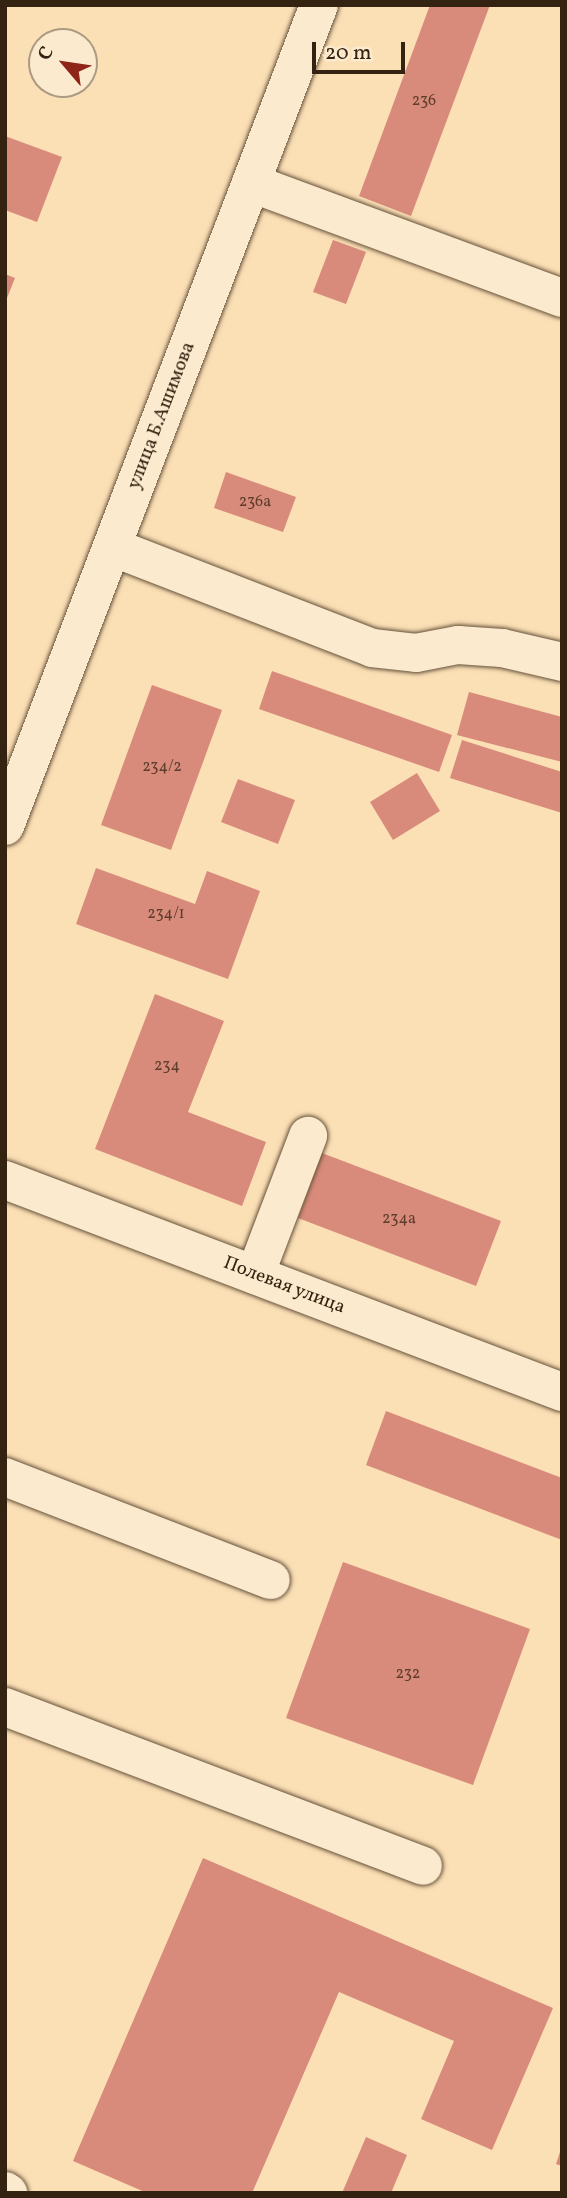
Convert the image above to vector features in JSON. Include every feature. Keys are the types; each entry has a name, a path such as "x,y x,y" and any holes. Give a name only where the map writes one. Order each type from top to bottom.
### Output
{"street":[{"name":"улица Б.Ашимова","path":"5,826 319,5"},
{"path":"251,183 562,298"},
{"path":"111,547 372,648 416,653 458,645 502,648 562,662"},
{"path":"255,1275 308,1136"},
{"name":"Полевая улица","path":"5,1180 562,1392"},
{"path":"5,1477 271,1580"},
{"path":"5,1707 423,1866"}],"building":[{"path":"430,5 490,5 411,216 359,196"},
{"path":"5,136 62,157 37,222 5,210"},
{"path":"333,240 366,252 346,304 313,292"},
{"path":"5,274 15,278 5,303"},
{"path":"226,472 296,497 283,532 214,508"},
{"path":"272,671 452,735 439,772 259,709"},
{"path":"152,685 222,710 171,850 101,825"},
{"path":"469,692 562,717 562,762 457,735"},
{"path":"462,740 562,772 562,813 450,778"},
{"path":"417,773 440,811 393,840 370,802"},
{"path":"238,779 295,800 278,844 221,822"},
{"path":"96,868 195,904 207,871 260,891 228,979 76,924"},
{"path":"155,994 224,1021 188,1112 266,1142 242,1206 95,1149"},
{"path":"322,1153 501,1221 476,1286 298,1218"},
{"path":"386,1411 562,1478 562,1540 366,1465"},
{"path":"343,1562 530,1629 473,1785 286,1718"},
{"path":"203,1858 553,2008 492,2150 421,2119 454,2041 339,1992 252,2193 147,2193 73,2161"},
{"path":"366,2137 407,2155 391,2193 342,2193"},
{"path":"562,2149 562,2166 556,2164"}]}
